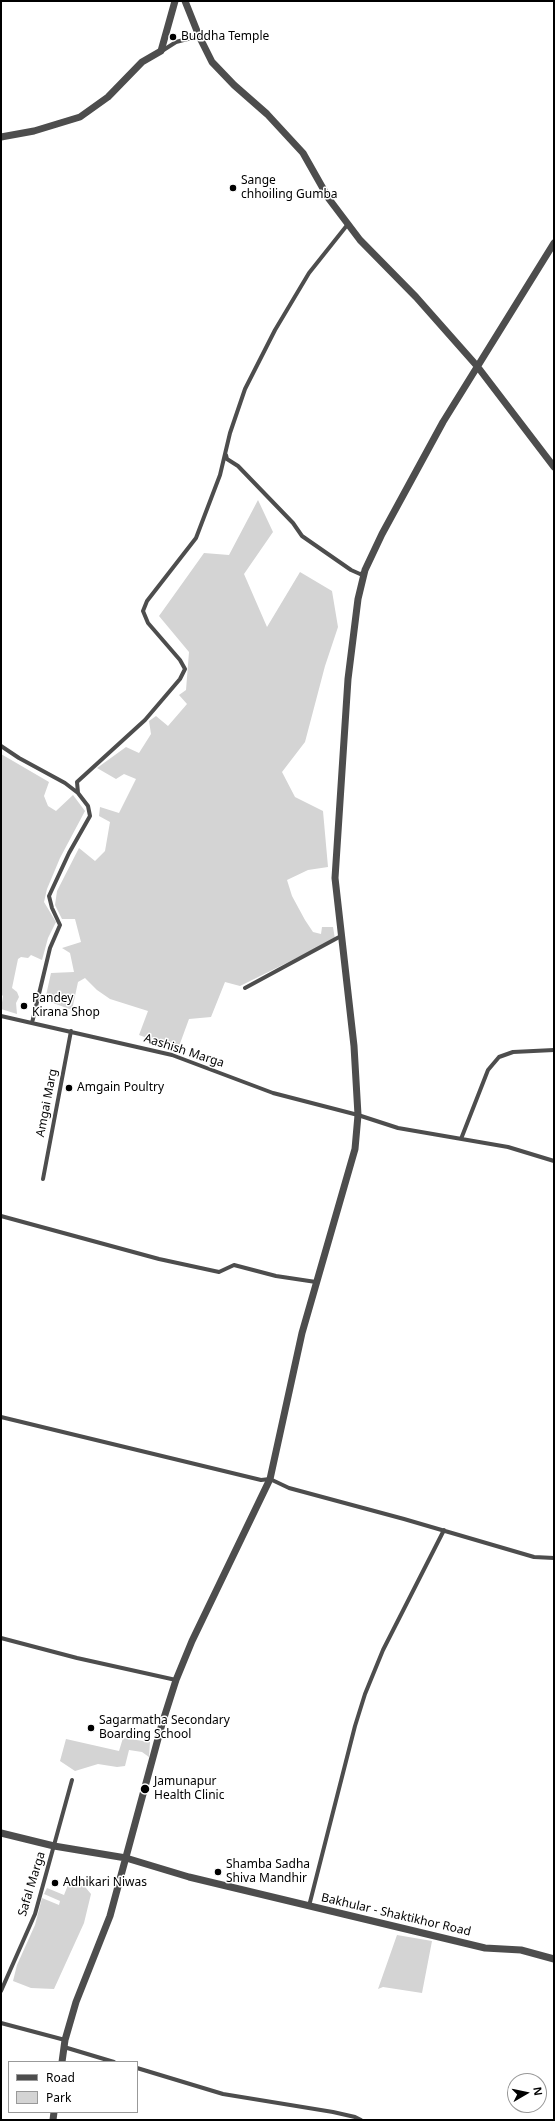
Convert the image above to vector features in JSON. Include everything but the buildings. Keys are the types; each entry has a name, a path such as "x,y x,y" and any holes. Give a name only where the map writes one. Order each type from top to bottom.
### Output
{"street":[{"path":"161,51 174,1"},
{"path":"185,1 199,36 212,62 234,85 267,114 303,153 329,199 360,240 416,297 477,366 554,467"},
{"path":"1,137 34,131 80,117 108,97 142,62 176,42 199,36"},
{"path":"78,793 77,782 145,720 180,679 185,669 180,660 148,623 143,611 147,601 196,538 220,475 230,433 245,389 275,330 310,273 348,224"},
{"path":"62,2061 65,2043 76,2002 110,1916 176,1680 192,1641 270,1479 302,1333 355,1150 358,1114 354,1046 335,878 342,747 348,679 357,607 365,572 382,534 443,422 554,243"},
{"path":"225,454 227,459 238,466 293,523 302,536 351,570 360,574 365,572"},
{"path":"1,746 19,758 65,783 78,793 88,806 90,816 69,853 49,896 52,908 60,924 50,948 32,1024"},
{"path":"245,988 341,936"},
{"name":"Aashish Marga","path":"1,1016 172,1055 273,1093 358,1114 398,1128 508,1147 554,1161"},
{"name":"Amgai Marg","path":"43,1179 71,1031"},
{"path":"461,1139 488,1070 499,1057 513,1052 554,1050"},
{"path":"1,1216 139,1254 219,1272 234,1265 276,1276 316,1282"},
{"path":"1,1417 261,1480 270,1479 288,1488 444,1530 534,1557 554,1558"},
{"path":"309,1906 355,1726 365,1694 383,1650 444,1530"},
{"path":"1,1638 77,1658 176,1680"},
{"name":"Safal Marga","path":"1,1991 35,1914 72,1780"},
{"name":"Bakhular - Shaktikhor Road","path":"1,1833 54,1846 126,1858 189,1877 485,1948 522,1950 554,1959"},
{"path":"1,2023 65,2043 111,2061"},
{"path":"138,2068 223,2094 333,2112 355,2117 361,2120"}],"green space":[{"path":"258,500 273,532 244,574 267,627 300,572 332,591 338,627 325,666 305,742 282,772 295,797 323,811 328,867 308,870 287,880 292,896 313,932 321,934 322,927 333,927 335,939 240,986 225,982 211,1017 189,1019 178,1049 139,1035 148,1011 110,999 97,990 85,978 78,982 72,1010 45,1000 51,973 74,972 70,953 62,948 81,942 75,919 62,919 55,905 57,891 79,848 95,861 105,851 110,822 99,816 100,807 119,813 136,779 124,774 116,779 97,768 126,747 139,753 151,734 149,721 156,716 168,726 187,704 179,695 186,690 189,652 159,616 204,553 229,555"},
{"path":"1,754 49,782 44,796 48,806 56,811 73,795 85,811 60,858 47,889 44,902 56,922 48,938 42,960 31,955 28,958 21,957 18,959 12,988 17,992 19,997 16,1003 17,1014 1,1009 3,996 1,994"},
{"path":"123,1738 150,1742 149,1757 142,1752 129,1750 125,1766 117,1767 98,1764 75,1771 60,1761 66,1739 119,1751"},
{"path":"70,1880 81,1882 91,1894 84,1923 54,1989 31,1988 13,1981 17,1965 35,1925 42,1898 59,1905 60,1901 44,1894 47,1888 64,1895"},
{"path":"397,1935 432,1941 422,1993 383,1987 378,1989"}],"place":[{"name":"Buddha Temple","path":"173,37"},
{"name":"Sange chhoiling Gumba","path":"233,188"},
{"name":"Pandey Kirana Shop","path":"24,1006"},
{"name":"Amgain Poultry","path":"69,1088"},
{"name":"Sagarmatha Secondary Boarding School","path":"91,1728"},
{"name":"Jamunapur Health Clinic","path":"145,1789"},
{"name":"Shamba Sadha Shiva Mandhir","path":"218,1872"},
{"name":"Adhikari Niwas","path":"55,1883"}]}
